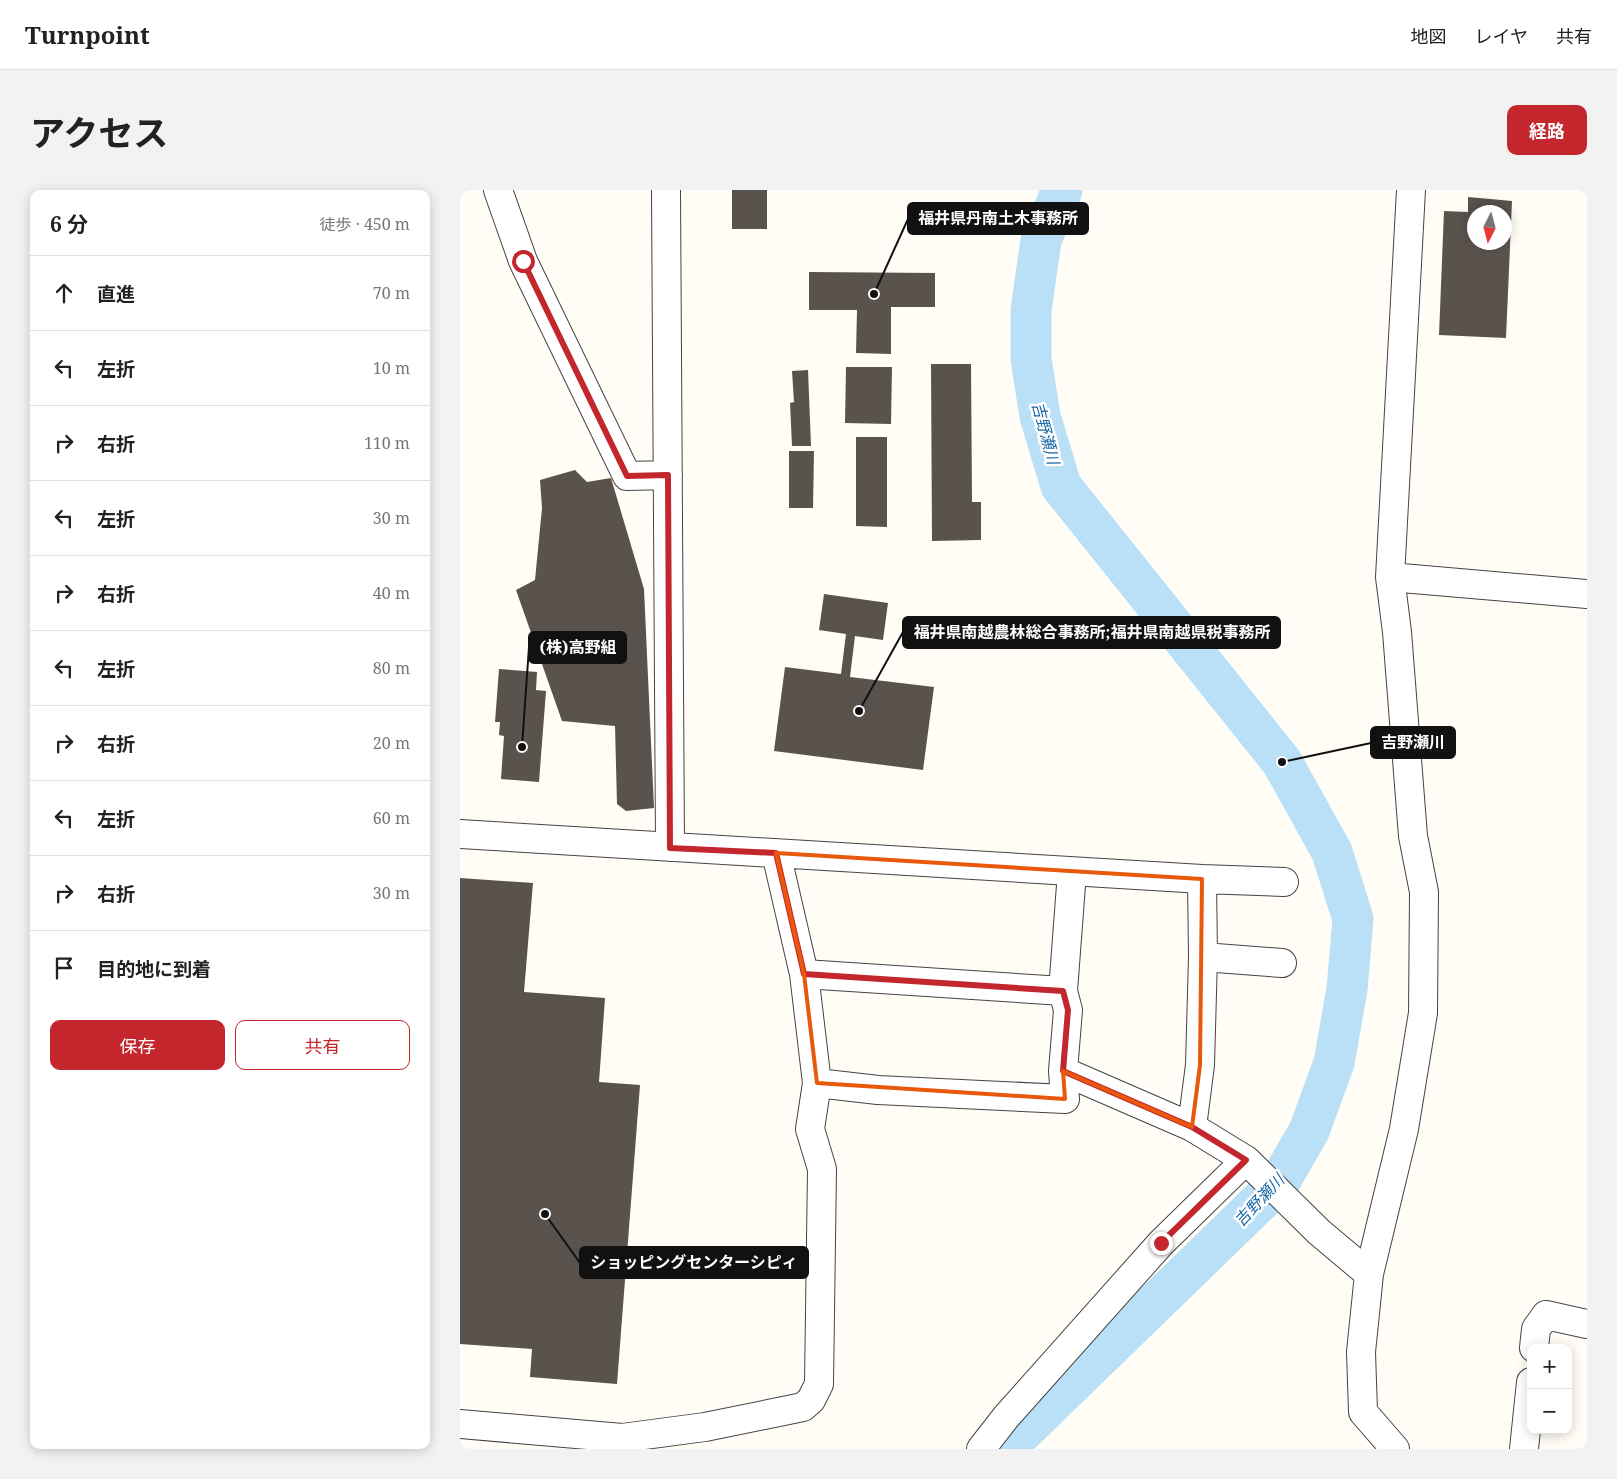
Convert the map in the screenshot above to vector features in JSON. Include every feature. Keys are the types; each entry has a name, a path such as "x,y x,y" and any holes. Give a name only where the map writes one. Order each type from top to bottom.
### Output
{"street":[{"path":"498,190 523,261 627,476 668,475"},
{"path":"666,190 670,848"},
{"path":"1395,1449 1363,1412 1361,1352 1369,1274 1404,1129 1423,1013 1424,892 1413,836 1397,632 1390,577 1411,190"},
{"path":"1390,577 1587,594"},
{"path":"460,834 1072,872 1284,882"},
{"path":"460,1424 493,1438 622,1438 705,1427 802,1407 812,1400 819,1384 822,1168 810,1129 816,1083 804,974 776,853"},
{"path":"816,1083 878,1090 1065,1099 1063,1071 1068,1010 1063,991 1072,872"},
{"path":"1192,1127 1200,1065 1203,957 1202,879"},
{"path":"1203,957 1282,963"},
{"path":"804,974 1063,991"},
{"path":"1063,1071 1192,1127 1246,1160 1319,1232 1369,1274"},
{"path":"981,1449 1006,1418 1161,1243 1246,1160"},
{"path":"1534,1344 1536,1329 1546,1315 1587,1324"},
{"path":"1524,1449 1530,1389"}],"highlighted area":[{"path":"776,853 1202,879 1200,1065 1192,1127 1063,1071 1065,1099 817,1083 804,974"}],"building":[{"path":"732,190 767,190 767,229 732,229"},
{"path":"1468,197 1512,201 1512,205 1468,205"},
{"path":"1444,211 1467,212 1467,250 1510,250 1506,338 1439,335"},
{"path":"809,272 935,273 935,307 891,307 891,354 856,353 857,310 809,310"},
{"path":"931,364 971,364 972,502 981,502 981,540 932,541"},
{"path":"846,367 892,367 891,424 845,423"},
{"path":"808,370 811,446 792,446 790,403 794,402 792,371"},
{"path":"856,437 887,437 887,527 856,526"},
{"path":"789,451 814,451 813,508 789,508"},
{"path":"575,470 587,482 611,478 644,589 654,808 626,811 617,804 615,726 562,721 516,590 535,580 542,508 540,480"},
{"path":"824,594 888,603 883,640 855,636 850,677 934,687 923,770 774,751 785,667 841,674 846,634 819,630"},
{"path":"499,669 537,672 536,690 546,691 539,782 501,779 504,736 499,735 500,722 495,722"},
{"path":"460,878 533,883 524,992 605,998 599,1082 640,1085 617,1384 530,1377 532,1349 460,1344"}],"waterway":[{"name":"吉野瀬川","path":"1008,1449 1015,1439 1279,1183 1309,1131 1334,1063 1347,989 1353,919 1332,852 1282,762 1061,486 1040,416 1031,359 1031,311 1041,240 1062,190"}],"place":[{"name":"福井県丹南土木事務所","path":"874,294"},
{"name":"福井県南越農林総合事務所;福井県南越県税事務所","path":"859,711"},
{"name":"(株)高野組","path":"522,747"},
{"name":"吉野瀬川","path":"1282,762"},
{"name":"ショッピングセンターシピィ","path":"545,1214"}],"route":[{"path":"523,261 627,476 668,475 670,848 776,853 804,974 1063,991 1068,1010 1063,1071 1192,1127 1246,1160 1161,1243"}]}
